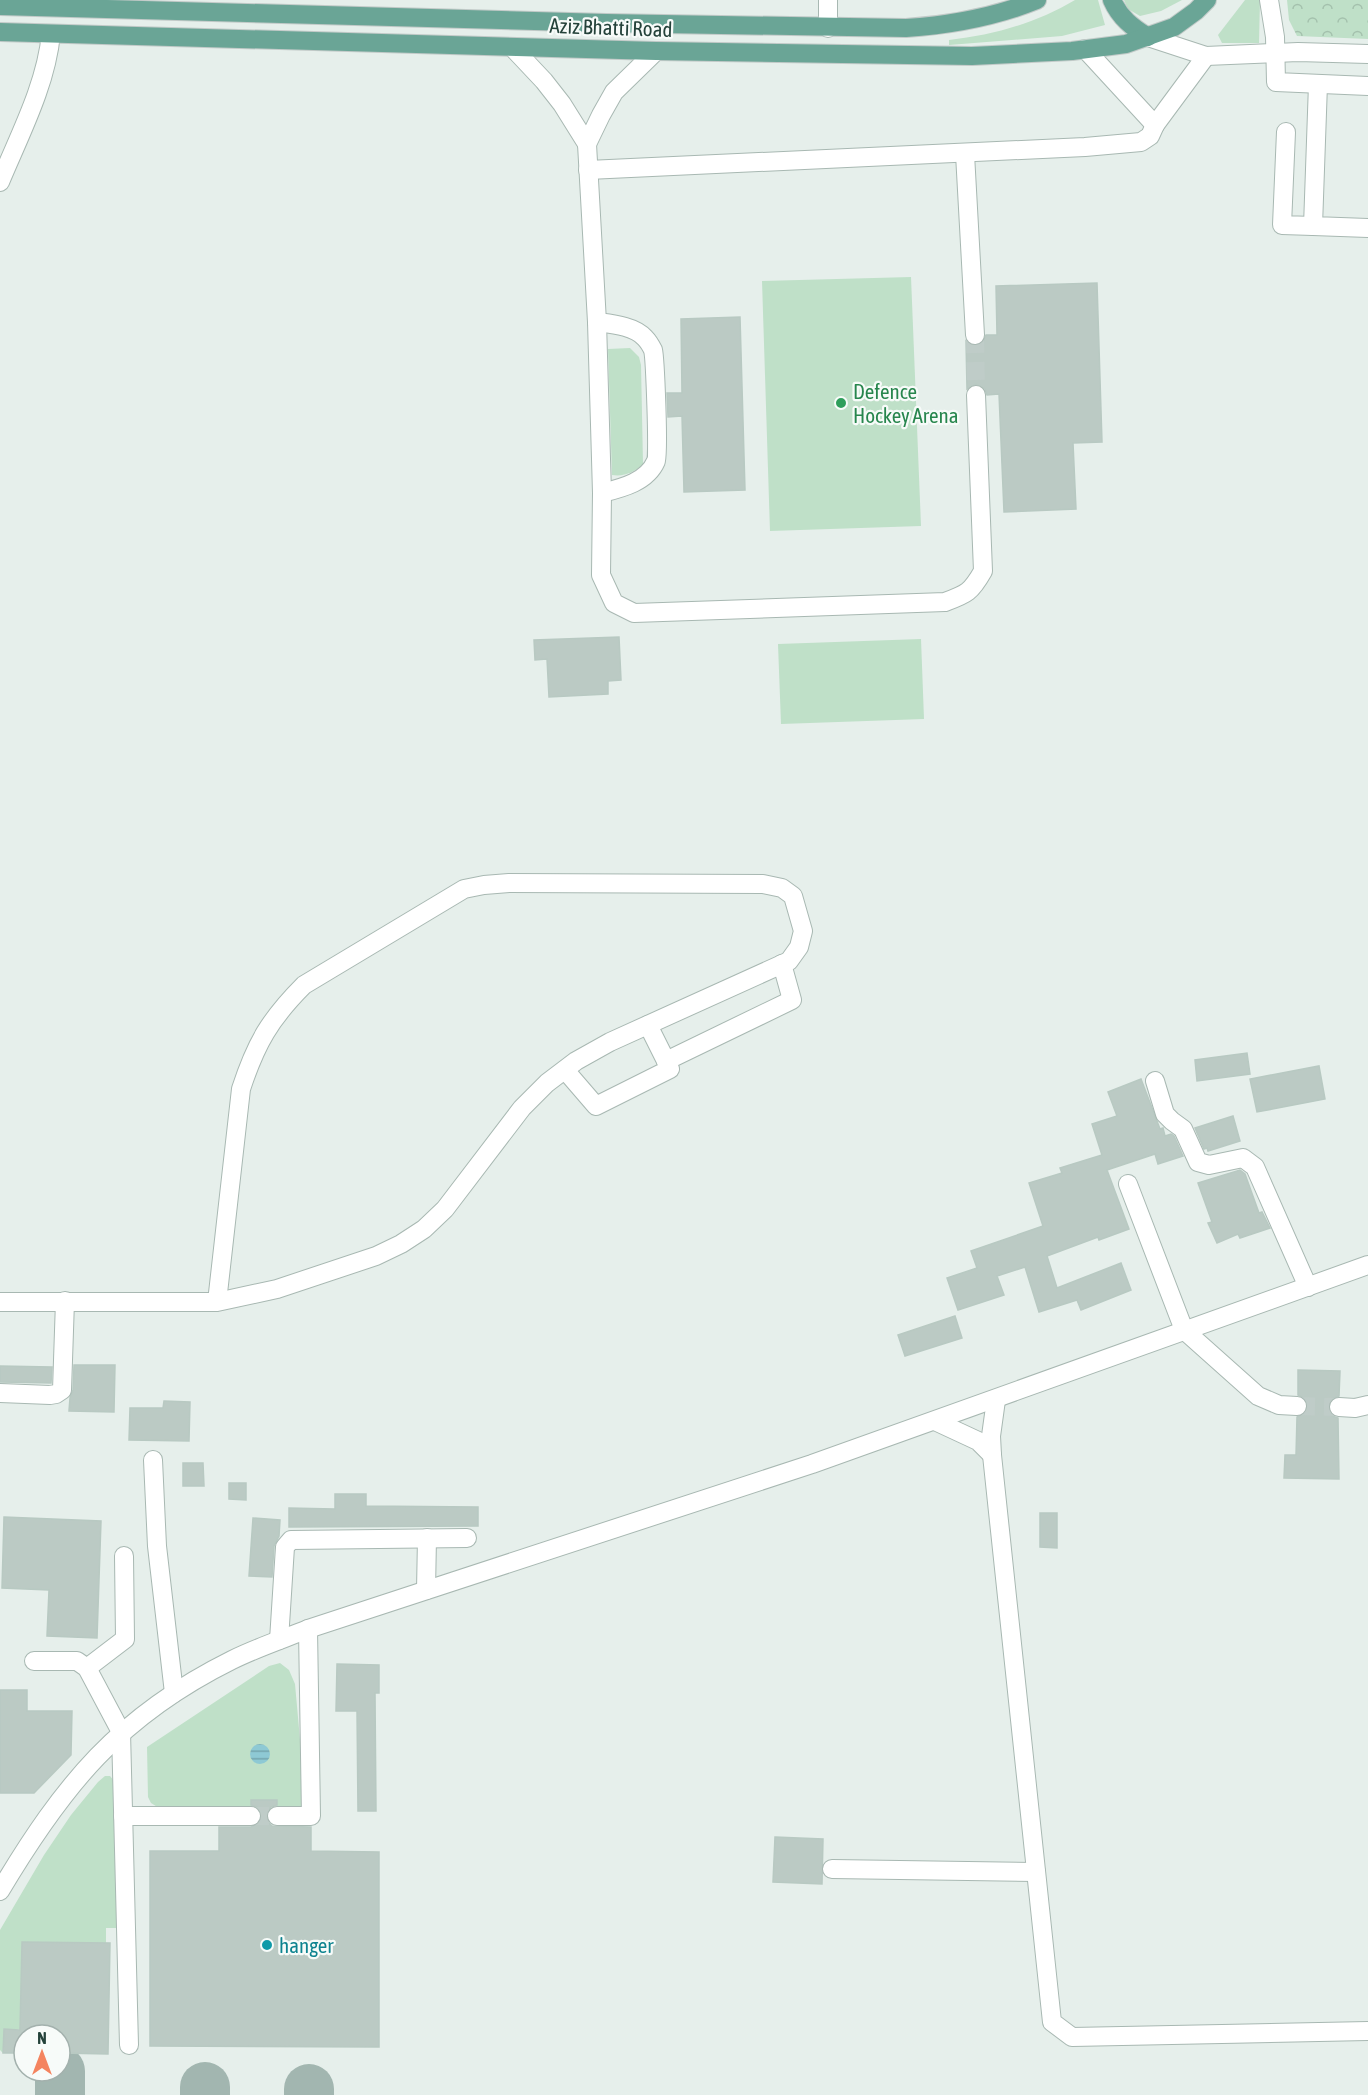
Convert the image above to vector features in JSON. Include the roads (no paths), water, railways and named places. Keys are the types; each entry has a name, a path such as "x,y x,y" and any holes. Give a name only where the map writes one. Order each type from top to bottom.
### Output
{"main road":[{"name":"Aziz Bhatti Road","path":"0,6 61,4 828,28 906,28 943,26 1015,4 1037,0"},
{"path":"1112,0 1128,25 1148,37"},
{"name":"Aziz Bhatti Road","path":"0,32 656,51 972,56 1126,44 1174,27 1207,0"}],"street":[{"path":"828,0 828,28"},
{"path":"1269,0 1276,53 1276,82 1368,86"},
{"path":"0,182 37,93 49,51 51,34"},
{"path":"1148,37 1206,56 1276,53 1368,54"},
{"path":"512,47 562,104 587,144"},
{"path":"1085,49 1155,125"},
{"path":"656,51 615,92 587,144 597,322 602,493 601,575 615,603 634,613 945,602 965,595 984,571 976,395"},
{"path":"588,170 965,154 1142,142 1150,136 1155,125 1206,56"},
{"path":"1312,226 1318,84"},
{"path":"1286,132 1282,225 1368,228"},
{"path":"965,154 975,335"},
{"path":"597,322 619,326 644,336 653,350 656,405 657,459 650,470 628,486 602,493"},
{"path":"0,1302 217,1302 277,1289 376,1256 424,1229 445,1209 522,1108 547,1083 565,1070 610,1042 789,961 799,947 803,931 793,896 782,888 763,884 509,883 484,885 464,889 304,985 266,1028 251,1057 241,1089 217,1302"},
{"path":"666,1061 792,1000 782,964"},
{"path":"565,1070 596,1106 670,1069 648,1025"},
{"path":"1155,1081 1166,1114 1183,1129 1198,1162 1209,1166 1243,1158 1255,1167 1308,1287"},
{"path":"1128,1184 1184,1330 1258,1396 1279,1406 1297,1406"},
{"path":"0,1892 27,1846 62,1796 121,1732 174,1693 233,1659 308,1629 812,1464 1368,1265"},
{"path":"0,1393 50,1395 62,1390 65,1301"},
{"path":"996,1400 991,1436 992,1455 1052,2022 1072,2037 1368,2031"},
{"path":"1339,1407 1355,1408 1368,1405"},
{"path":"935,1421 978,1441 992,1455"},
{"path":"153,1460 157,1546 174,1693"},
{"path":"426,1590 427,1538"},
{"path":"279,1641 285,1548 291,1540 467,1538"},
{"path":"87,1668 125,1639 124,1556"},
{"path":"277,1816 311,1816 308,1629"},
{"path":"34,1661 77,1661 87,1668 121,1732 129,2045"},
{"path":"123,1816 251,1816"},
{"path":"832,1869 1036,1872"}],"water":[{"path":"260,1744 267,1747 270,1754 267,1761 260,1764 253,1761 250,1754 253,1747"}],"tunnel":[{"path":"975,335 976,395"},
{"path":"1297,1406 1339,1407"},
{"path":"251,1816 277,1816"}],"place":[{"name":"Defence Hockey Arena","path":"841,403"},
{"name":"hanger","path":"267,1945"}]}
